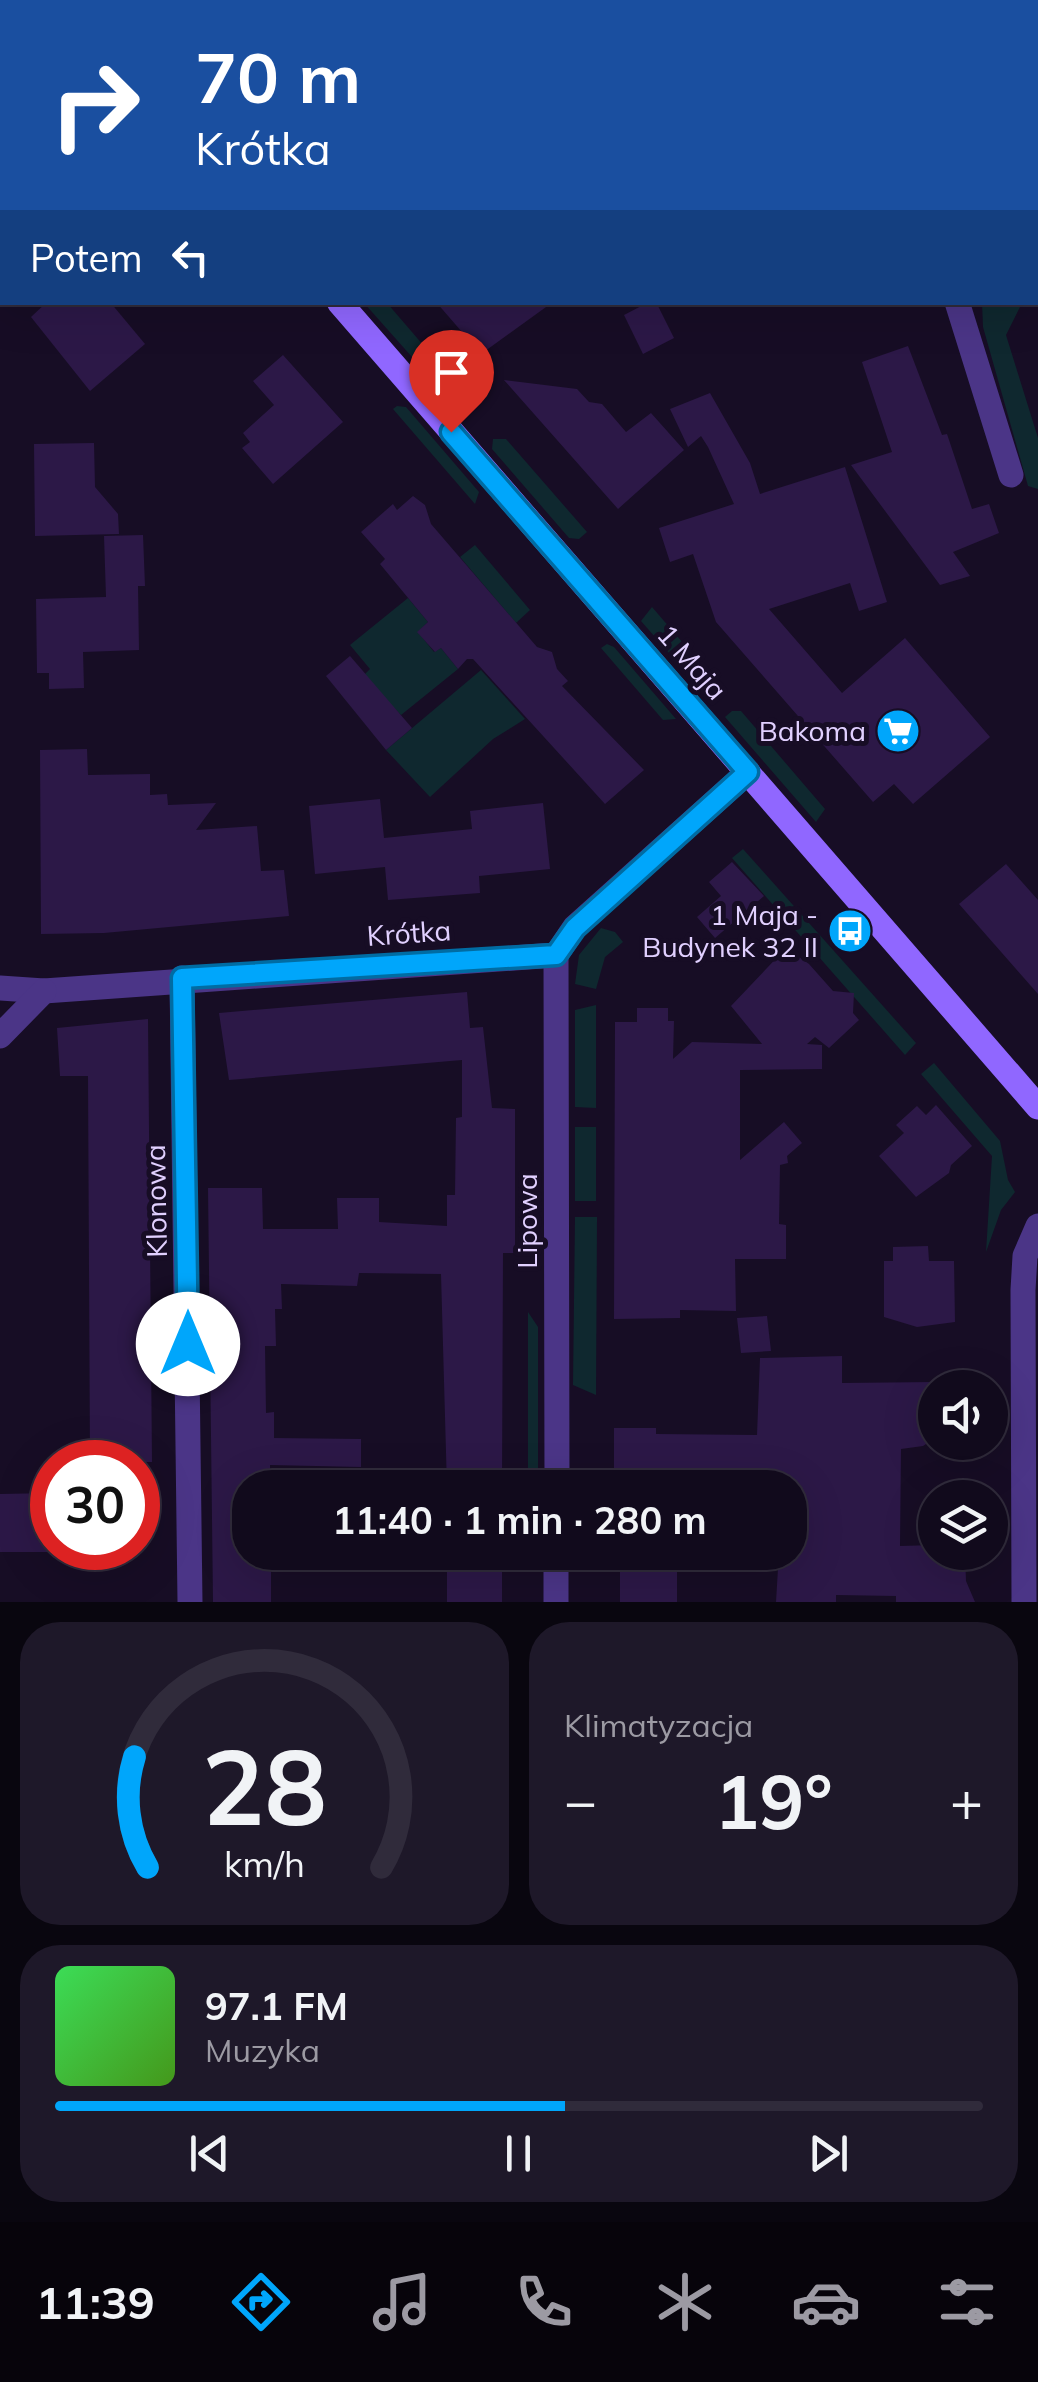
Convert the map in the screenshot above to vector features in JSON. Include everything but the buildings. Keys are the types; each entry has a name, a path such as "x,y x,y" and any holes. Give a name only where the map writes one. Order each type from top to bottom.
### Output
{"street":[{"name":"1 Maja","path":"342,305 1038,1107"},
{"path":"957,305 1011,475"},
{"path":"556,955 575,928 748,772"},
{"name":"Krótka","path":"1,989 44,992 182,978 556,955"},
{"name":"Lipowa","path":"556,955 556,1470"},
{"name":"Klonowa","path":"182,978 190,1602"},
{"path":"0,1036 44,992"},
{"path":"1024,1602 1022,1290 1025,1256 1038,1226"},
{"path":"556,1570 556,1602"}],"shaded area":[{"path":"366,305 389,305 436,360 420,366"},
{"path":"982,305 1021,305 1006,335 1038,438 1038,489 1028,486 983,327"},
{"path":"406,407 479,492 475,504 393,409"},
{"path":"493,439 506,439 587,532 579,539 569,538 492,449"},
{"path":"475,545 530,610 516,623 460,557"},
{"path":"408,598 428,622 418,632 434,652 441,648 458,669 401,715 363,676 370,669 350,645"},
{"path":"652,607 713,678 704,693 641,621"},
{"path":"607,644 614,647 676,719 663,720 601,648"},
{"path":"481,670 525,719 493,739 430,797 386,750"},
{"path":"732,711 741,711 825,809 816,822 725,717"},
{"path":"743,849 916,1043 905,1055 732,858"},
{"path":"601,928 615,932 623,942 605,957 596,989 575,984 579,955"},
{"path":"596,1005 596,1108 575,1107 575,1010"},
{"path":"934,1063 1000,1141 1008,1180 1015,1192 1001,1210 986,1252 992,1156 921,1074"},
{"path":"575,1127 596,1127 596,1201 575,1201"},
{"path":"575,1217 597,1217 596,1395 573,1385"},
{"path":"528,1312 538,1327 538,1470 528,1470"}],"place":[{"name":"Bakoma","path":"898,731"},
{"name":"1 Maja - Budynek 32 II","path":"850,931"}],"route":[{"path":"188,1344 182,978 556,955 575,928 748,772 451,432"}]}
